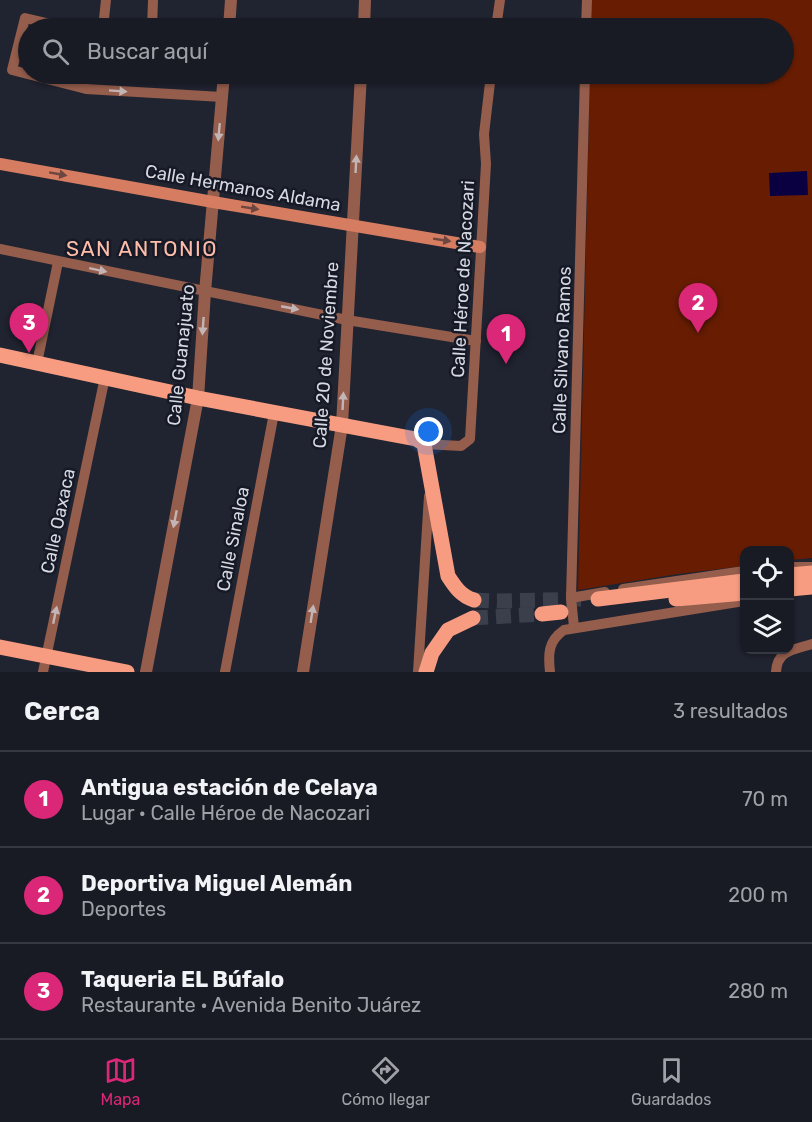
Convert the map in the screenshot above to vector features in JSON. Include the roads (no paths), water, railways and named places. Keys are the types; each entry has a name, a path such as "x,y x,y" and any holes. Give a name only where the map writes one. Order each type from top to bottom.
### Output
{"main road":[{"name":"Calle Hermanos Aldama","path":"0,164 480,247"},
{"path":"0,355 198,398 416,439 424,444 448,576 457,590 474,600"},
{"path":"794,575 812,573"},
{"path":"740,582 598,603 740,593"},
{"path":"542,614 561,612"},
{"path":"426,672 432,653 448,630 473,618"},
{"path":"0,646 127,672"}],"street":[{"path":"104,18 106,0"},
{"path":"152,18 153,0"},
{"path":"229,18 231,0"},
{"path":"364,18 365,0"},
{"path":"497,18 500,0"},
{"path":"586,18 587,0"},
{"path":"18,46 12,70 18,72"},
{"path":"67,84 86,89 222,97"},
{"name":"Calle Guanajuato","path":"146,672 198,398 223,84"},
{"name":"Calle 20 de Noviembre","path":"303,672 342,425 360,84"},
{"name":"Calle Héroe de Nacozari","path":"424,444 461,446 470,439 486,164 484,134 490,84"},
{"name":"Calle Silvano Ramos","path":"574,627 571,597 585,84"},
{"path":"0,249 348,320 476,341"},
{"path":"37,363 57,262"},
{"name":"Calle Oaxaca","path":"43,672 105,377"},
{"name":"Calle Sinaloa","path":"225,672 274,413"},
{"path":"418,672 430,479"},
{"path":"794,567 812,567"},
{"path":"571,597 740,571"},
{"path":"550,672 550,652 555,636 574,627 740,602"},
{"path":"776,672 777,663 784,653 812,644"}],"tunnel":[{"path":"474,600 586,599"},
{"path":"473,618 542,614"}],"place":[{"name":"Deportiva Miguel Alemán","path":"698,333"},
{"name":"Taqueria EL Búfalo","path":"29,353"},
{"name":"Antigua estación de Celaya","path":"506,364"}],"district":[{"name":"SAN ANTONIO","path":"142,248"}]}
